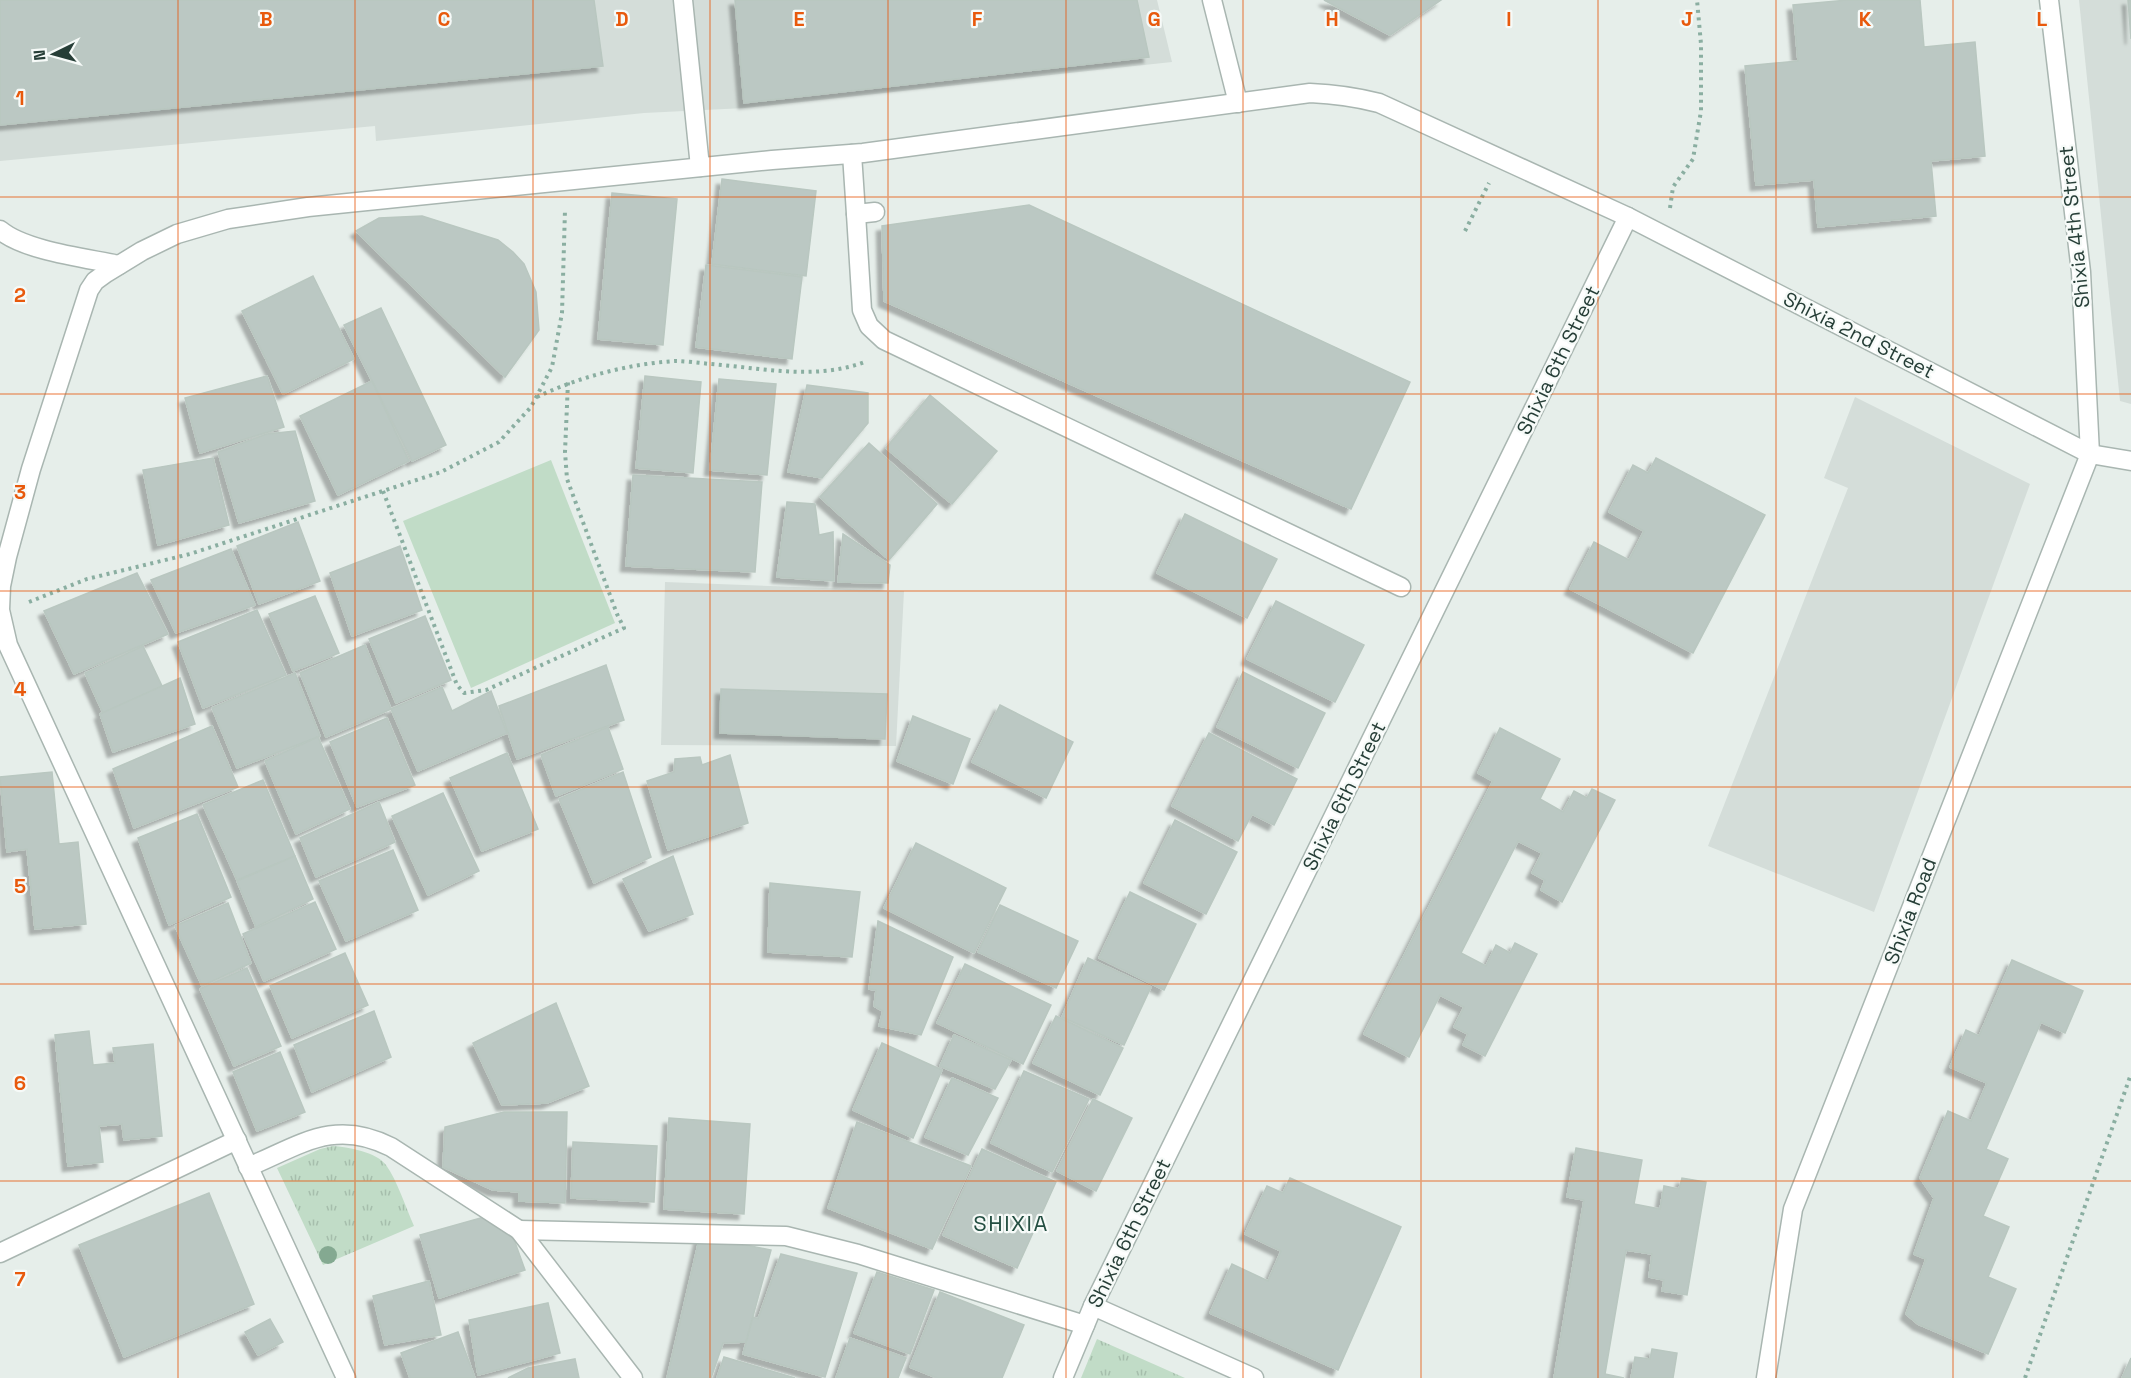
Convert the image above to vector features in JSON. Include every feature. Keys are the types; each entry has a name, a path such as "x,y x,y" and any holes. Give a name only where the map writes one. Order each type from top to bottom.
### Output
{"street":[{"path":"683,0 700,167"},
{"path":"1212,0 1238,103"},
{"name":"Shixia 4th Street","path":"2049,0 2081,272 2090,454"},
{"name":"Shixia 2nd Street","path":"346,1378 237,1140 4,645 1,586 15,525 86,298 95,281 142,251 177,234 228,219 308,207 700,167 852,154 1310,93 1334,94 1357,97 1389,108 1628,216 2090,454 2131,461"},
{"path":"852,154 862,310 869,326 889,343 1401,586"},
{"path":"856,214 875,212"},
{"name":"Shixia 6th Street","path":"1063,1378 1093,1306 1628,216"},
{"path":"0,230 6,235 43,249 119,265"},
{"name":"Shixia Road","path":"1766,1378 1793,1209 2090,454"},
{"path":"248,1167 319,1137 339,1133 373,1138 391,1147 519,1230 633,1378"},
{"path":"0,1253 237,1140"},
{"path":"519,1230 786,1236 858,1254 1085,1325"},
{"path":"1093,1306 1254,1378"}],"path":[{"path":"1670,208 1673,187 1692,159 1701,111 1701,44 1697,0"},
{"path":"1465,231 1501,159"},
{"path":"1,615 87,579 190,554 441,472 499,442 531,407 552,367 562,313 565,241 564,182"},
{"path":"536,398 568,382 622,369 676,361 815,372 849,368 875,356 889,343"},
{"path":"383,491 457,685 464,693 486,690 624,628 616,614 567,480 565,452 568,382"},
{"path":"2025,1378 2131,1074"}],"shaded area":[{"path":"0,0 1157,0 1172,62 745,108 644,113 376,141 375,126 0,161"},
{"path":"2079,0 2131,0 2131,404 2120,401"},
{"path":"1855,397 2030,484 1874,912 1708,846 1848,488 1824,478"},
{"path":"665,582 904,591 896,746 661,745"}],"green space":[{"path":"551,460 615,623 471,688 403,521"},
{"path":"333,1146 361,1151 382,1160 394,1178 414,1226 323,1265 277,1168 320,1149"},
{"path":"1097,1339 1185,1378 1081,1378"}],"building":[{"path":"0,0 82,0 89,72 0,82"},
{"path":"0,0 594,0 603,66 0,125"},
{"path":"735,0 1137,0 1149,57 744,103"},
{"path":"1324,0 1441,0 1390,35"},
{"path":"1848,0 1920,0 1924,47 1975,42 1985,156 1931,161 1936,216 1818,227 1814,180 1756,185 1745,66 1798,61 1793,5"},
{"path":"2128,0 2131,0 2131,39"},
{"path":"722,179 816,191 806,276 712,264"},
{"path":"612,193 677,199 663,345 598,339"},
{"path":"1029,205 1410,382 1351,509 884,301 882,226"},
{"path":"422,216 498,240 524,264 536,292 539,330 505,377 356,231 379,218"},
{"path":"706,265 802,277 792,359 696,347"},
{"path":"313,276 354,359 283,394 242,311"},
{"path":"381,308 446,445 412,461 344,325"},
{"path":"267,376 284,427 200,453 185,398"},
{"path":"645,376 701,382 693,473 636,468"},
{"path":"719,379 776,384 767,475 710,470"},
{"path":"372,381 409,461 338,495 300,416"},
{"path":"807,385 868,393 868,423 822,478 788,472"},
{"path":"930,395 997,451 952,504 886,448"},
{"path":"295,431 315,501 239,523 218,452 267,434"},
{"path":"869,443 937,504 889,560 820,497"},
{"path":"213,458 229,525 158,545 143,470"},
{"path":"1656,458 1765,515 1693,653 1570,589 1594,542 1629,560 1644,531 1609,512 1633,465 1648,473"},
{"path":"633,475 762,482 755,572 626,566"},
{"path":"787,502 815,504 819,535 833,532 834,581 777,577"},
{"path":"1185,514 1277,559 1247,618 1157,573"},
{"path":"298,522 320,581 259,604 237,546"},
{"path":"843,534 890,565 888,583 838,582"},
{"path":"400,546 422,610 352,636 330,573"},
{"path":"231,549 255,605 176,633 151,580"},
{"path":"137,573 168,634 74,674 44,611"},
{"path":"315,596 339,653 293,671 269,614"},
{"path":"1276,601 1364,645 1335,702 1247,659"},
{"path":"257,610 286,675 203,708 178,642"},
{"path":"425,616 451,680 396,703 369,639"},
{"path":"365,645 391,709 326,737 300,673"},
{"path":"143,646 162,686 103,713 85,673"},
{"path":"606,665 624,720 517,759 499,706"},
{"path":"1243,672 1325,713 1298,768 1217,727"},
{"path":"295,673 320,736 237,768 212,708"},
{"path":"180,678 195,724 113,752 100,714"},
{"path":"442,687 452,711 491,691 507,733 418,771 391,709"},
{"path":"721,689 887,694 885,739 720,733"},
{"path":"1000,705 1073,742 1046,798 972,762"},
{"path":"913,716 970,739 953,784 897,761"},
{"path":"387,718 415,785 357,807 330,742"},
{"path":"212,726 238,787 134,828 113,769"},
{"path":"608,727 623,769 556,796 541,755"},
{"path":"1500,728 1560,759 1540,799 1563,812 1574,791 1587,798 1592,789 1615,800 1562,902 1541,890 1545,880 1532,873 1542,853 1518,841 1461,953 1486,966 1496,945 1510,953 1515,943 1537,954 1485,1056 1463,1045 1468,1034 1454,1027 1464,1007 1440,995 1409,1057 1364,1034 1493,781 1478,773"},
{"path":"1209,733 1297,779 1274,825 1252,814 1238,841 1172,806"},
{"path":"318,737 350,809 296,834 265,761"},
{"path":"507,753 538,829 482,851 450,778"},
{"path":"730,755 748,823 668,850 647,781 674,772 675,759 700,757 702,765"},
{"path":"52,772 59,844 78,842 86,924 35,929 27,849 7,852 0,777"},
{"path":"623,772 651,857 594,883 559,799"},
{"path":"263,780 295,856 237,880 203,805"},
{"path":"443,793 479,871 428,895 392,816"},
{"path":"379,802 395,842 316,877 300,838"},
{"path":"197,814 231,897 169,925 138,838"},
{"path":"1175,820 1237,852 1206,914 1144,883"},
{"path":"916,843 1006,888 974,953 884,908"},
{"path":"393,850 418,910 346,941 319,881"},
{"path":"295,856 313,899 256,927 237,881"},
{"path":"673,856 693,914 649,931 623,879"},
{"path":"770,883 860,892 852,957 768,952"},
{"path":"1130,892 1196,924 1164,990 1099,958"},
{"path":"315,902 336,949 264,981 243,934"},
{"path":"228,903 251,963 202,986 175,926"},
{"path":"1000,905 1078,941 1056,988 978,952"},
{"path":"878,921 953,957 921,1035 879,1026 883,1011 874,1006 876,990 869,989"},
{"path":"345,953 368,1005 292,1038 270,986"},
{"path":"1088,958 1151,987 1124,1045 1062,1017"},
{"path":"2012,960 2083,991 2065,1033 2041,1022 1986,1149 2008,1159 1983,1216 2009,1227 1988,1277 2016,1289 1988,1354 1918,1324 1906,1314 1926,1259 1914,1254 1934,1198 1920,1178 1948,1111 1971,1121 1987,1083 1950,1067 1966,1030 1979,1036"},
{"path":"965,964 1051,1005 1023,1064 937,1023"},
{"path":"247,968 281,1046 234,1066 200,989"},
{"path":"556,1003 589,1086 547,1103 502,1105 473,1043"},
{"path":"374,1011 391,1057 312,1092 294,1045"},
{"path":"1056,1016 1123,1048 1100,1095 1033,1063"},
{"path":"89,1031 93,1065 115,1063 113,1048 153,1044 162,1136 124,1140 122,1124 99,1126 103,1162 68,1166 55,1035"},
{"path":"954,1035 1011,1060 995,1089 940,1066"},
{"path":"882,1043 942,1070 913,1138 853,1110"},
{"path":"280,1052 305,1112 257,1131 233,1072"},
{"path":"1024,1071 1089,1099 1052,1172 991,1143"},
{"path":"952,1078 998,1098 968,1155 925,1137"},
{"path":"1093,1099 1132,1118 1096,1191 1057,1171"},
{"path":"504,1112 567,1112 565,1203 519,1201 519,1192 493,1190 443,1167 445,1127"},
{"path":"669,1118 750,1124 744,1214 664,1209"},
{"path":"857,1122 971,1166 932,1249 828,1208"},
{"path":"573,1142 657,1146 654,1202 571,1198"},
{"path":"1576,1148 1642,1160 1634,1204 1660,1209 1664,1186 1679,1189 1682,1178 1706,1182 1687,1295 1662,1291 1664,1280 1649,1277 1652,1254 1626,1250 1605,1374 1624,1378 1554,1378 1584,1200 1567,1197"},
{"path":"982,1149 1056,1182 1017,1268 943,1235"},
{"path":"1290,1178 1401,1227 1338,1370 1210,1313 1232,1264 1268,1281 1281,1251 1245,1234 1267,1186 1283,1193"},
{"path":"209,1193 254,1304 124,1357 79,1245"},
{"path":"484,1217 512,1234 525,1270 439,1298 420,1235"},
{"path":"700,1236 771,1250 746,1342 723,1343 711,1378 667,1378"},
{"path":"781,1254 857,1273 825,1377 743,1354 753,1317 758,1319"},
{"path":"877,1272 934,1290 910,1354 854,1333"},
{"path":"429,1281 441,1335 385,1345 373,1296"},
{"path":"940,1292 1024,1325 1002,1378 937,1378 910,1367"},
{"path":"548,1303 560,1353 478,1375 469,1320"},
{"path":"270,1319 283,1342 258,1355 245,1332"},
{"path":"458,1332 475,1378 410,1378 401,1353"},
{"path":"850,1338 906,1358 898,1378 836,1378"},
{"path":"1652,1349 1677,1353 1673,1378 1631,1378 1635,1357 1650,1359"},
{"path":"724,1357 795,1378 717,1378"},
{"path":"2131,1358 2131,1378 2122,1378"},
{"path":"575,1359 579,1378 508,1378 528,1368"}],"district":[{"name":"SHIXIA","path":"1011,1223"}]}
